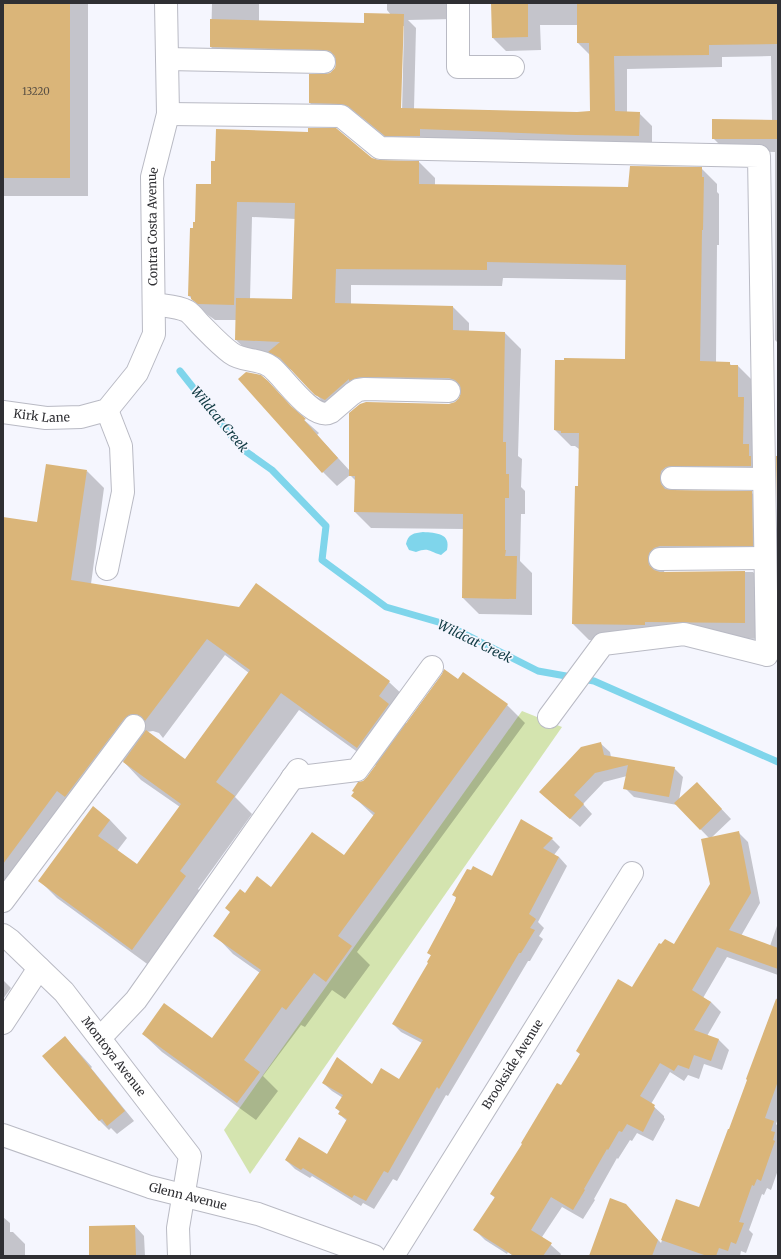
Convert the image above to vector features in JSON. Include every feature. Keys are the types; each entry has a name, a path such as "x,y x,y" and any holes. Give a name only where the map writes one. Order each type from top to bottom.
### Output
{"street":[{"name":"Contra Costa Avenue","path":"107,410 137,373 154,334 152,177 168,114 166,3"},
{"path":"458,3 458,67 513,67"},
{"path":"167,59 324,62"},
{"path":"168,114 341,116 380,148 759,156 767,655 684,634 603,644 549,716"},
{"path":"154,304 187,311 233,355 262,362 271,367 306,403 321,414 326,415 331,412 358,390 449,391"},
{"path":"107,410 121,446 123,492 107,569"},
{"name":"Kirk Lane","path":"3,412 46,418 81,417 107,410"},
{"path":"672,478 764,479"},
{"path":"660,559 765,558"},
{"path":"100,1038 136,1000 295,774 356,770 432,667"},
{"path":"3,901 134,726"},
{"name":"Brookside Avenue","path":"393,1256 632,873"},
{"name":"Montoya Avenue","path":"3,935 64,992 190,1156 178,1228 179,1256"},
{"path":"3,1023 39,968"},
{"name":"Glenn Avenue","path":"3,1135 150,1187 258,1214 374,1256"}],"green space":[{"path":"522,711 562,727 250,1174 224,1130"}],"water":[{"path":"423,532 445,537 448,544 447,550 441,555 426,550 416,552 409,550 406,544 408,538 414,534"}],"building":[{"path":"3,3 70,3 70,178 3,178"},
{"path":"491,3 528,3 528,37 492,38"},
{"path":"577,3 778,3 778,44 709,45 709,55 614,56 615,111 640,112 639,136 420,129 420,136 385,136 348,106 341,104 309,103 309,74 330,73 335,68 335,56 330,51 210,47 210,19 364,23 364,13 404,14 401,108 577,112 590,111 589,43 577,43"},
{"path":"712,119 778,120 778,139 712,139"},
{"path":"308,128 336,128 372,158 379,160 419,161 419,184 628,187 630,166 702,167 702,177 704,177 700,361 730,362 730,365 738,365 738,397 744,397 743,444 749,444 751,466 672,466 666,467 661,471 660,478 661,484 665,489 672,490 752,491 753,546 660,546 654,548 649,553 648,560 649,565 654,570 660,572 745,571 745,623 645,622 645,625 572,624 575,486 578,486 579,433 561,433 561,431 554,430 555,360 564,360 564,358 625,359 626,265 487,262 487,270 336,269 335,303 453,306 453,330 505,332 503,442 506,442 506,474 509,474 509,498 505,498 505,556 517,556 516,599 462,598 463,514 354,512 355,476 349,476 349,413 360,404 366,402 449,404 455,402 459,398 461,392 460,385 455,380 449,378 363,377 349,381 349,379 325,400 315,395 280,358 268,352 280,342 235,340 236,298 292,299 295,203 237,202 234,305 198,304 191,299 191,296 188,296 190,228 193,228 193,222 195,222 196,184 211,184 211,161 215,161 216,129 308,132"},
{"path":"246,372 261,375 268,381 291,406 306,419 304,420 338,458 322,473 238,379"},
{"path":"776,456 778,456 778,553"},
{"path":"46,464 87,470 71,580 239,607 256,583 390,681 379,696 389,704 357,748 281,693 216,782 235,796 180,871 186,876 132,950 38,881 93,806 110,820 98,836 137,864 181,804 123,762 146,730 185,759 250,670 207,639 145,721 141,716 135,714 129,715 124,719 65,797 57,791 3,864 3,517 37,522"},
{"path":"444,669 458,679 463,672 508,704 338,936 352,946 326,982 314,973 286,1010 282,1007 244,1060 260,1072 237,1103 142,1034 164,1003 212,1038 261,970 213,936 230,912 225,908 240,889 245,893 257,876 271,887 312,832 344,855 375,813 351,796 354,792 352,791 358,782 363,781 367,777 442,674"},
{"path":"601,742 604,755 675,767 669,797 623,789 628,765 595,773 574,795 584,804 570,819 539,792 581,747"},
{"path":"697,782 722,809 700,830 674,803"},
{"path":"521,819 553,838 543,848 559,857 529,914 536,919 530,928 535,930 521,953 519,953 439,1089 437,1087 388,1173 384,1171 366,1201 354,1195 352,1198 303,1168 301,1170 285,1160 299,1137 327,1154 347,1119 338,1114 340,1111 335,1108 343,1095 322,1083 337,1057 372,1084 381,1068 399,1079 423,1040 392,1024 428,963 427,962 431,955 427,953 455,901 456,897 452,895 467,869 471,870 473,866 492,876"},
{"path":"739,831 751,893 729,930 778,948 778,969 717,947 692,990 711,1002 694,1030 719,1039 711,1061 694,1055 689,1069 678,1065 674,1071 660,1063 640,1096 655,1105 655,1108 643,1132 627,1124 622,1132 619,1131 608,1150 607,1149 573,1210 551,1197 531,1230 552,1243 543,1256 514,1256 473,1230 495,1197 490,1194 522,1144 521,1143 557,1083 561,1085 580,1054 576,1051 618,979 632,987 659,943 661,944 665,939 674,944 710,884 701,839"},
{"path":"776,999 778,1000 778,1081 765,1118 774,1121 771,1131 775,1132 773,1140 775,1141 761,1181 757,1179 754,1186 752,1185 739,1222 744,1223 736,1244 731,1242 728,1251 719,1248 716,1256 707,1256 661,1240 676,1199 699,1207"},
{"path":"65,1036 125,1111 107,1126 102,1119 99,1121 42,1056"},
{"path":"610,1198 626,1204 658,1240 652,1256 589,1256"},
{"path":"135,1225 136,1255 89,1256 89,1226"}],"waterway":[{"name":"Wildcat Creek","path":"180,371 241,448 272,470 326,526 322,560 386,607 445,624 538,671 594,681 778,762"}]}
